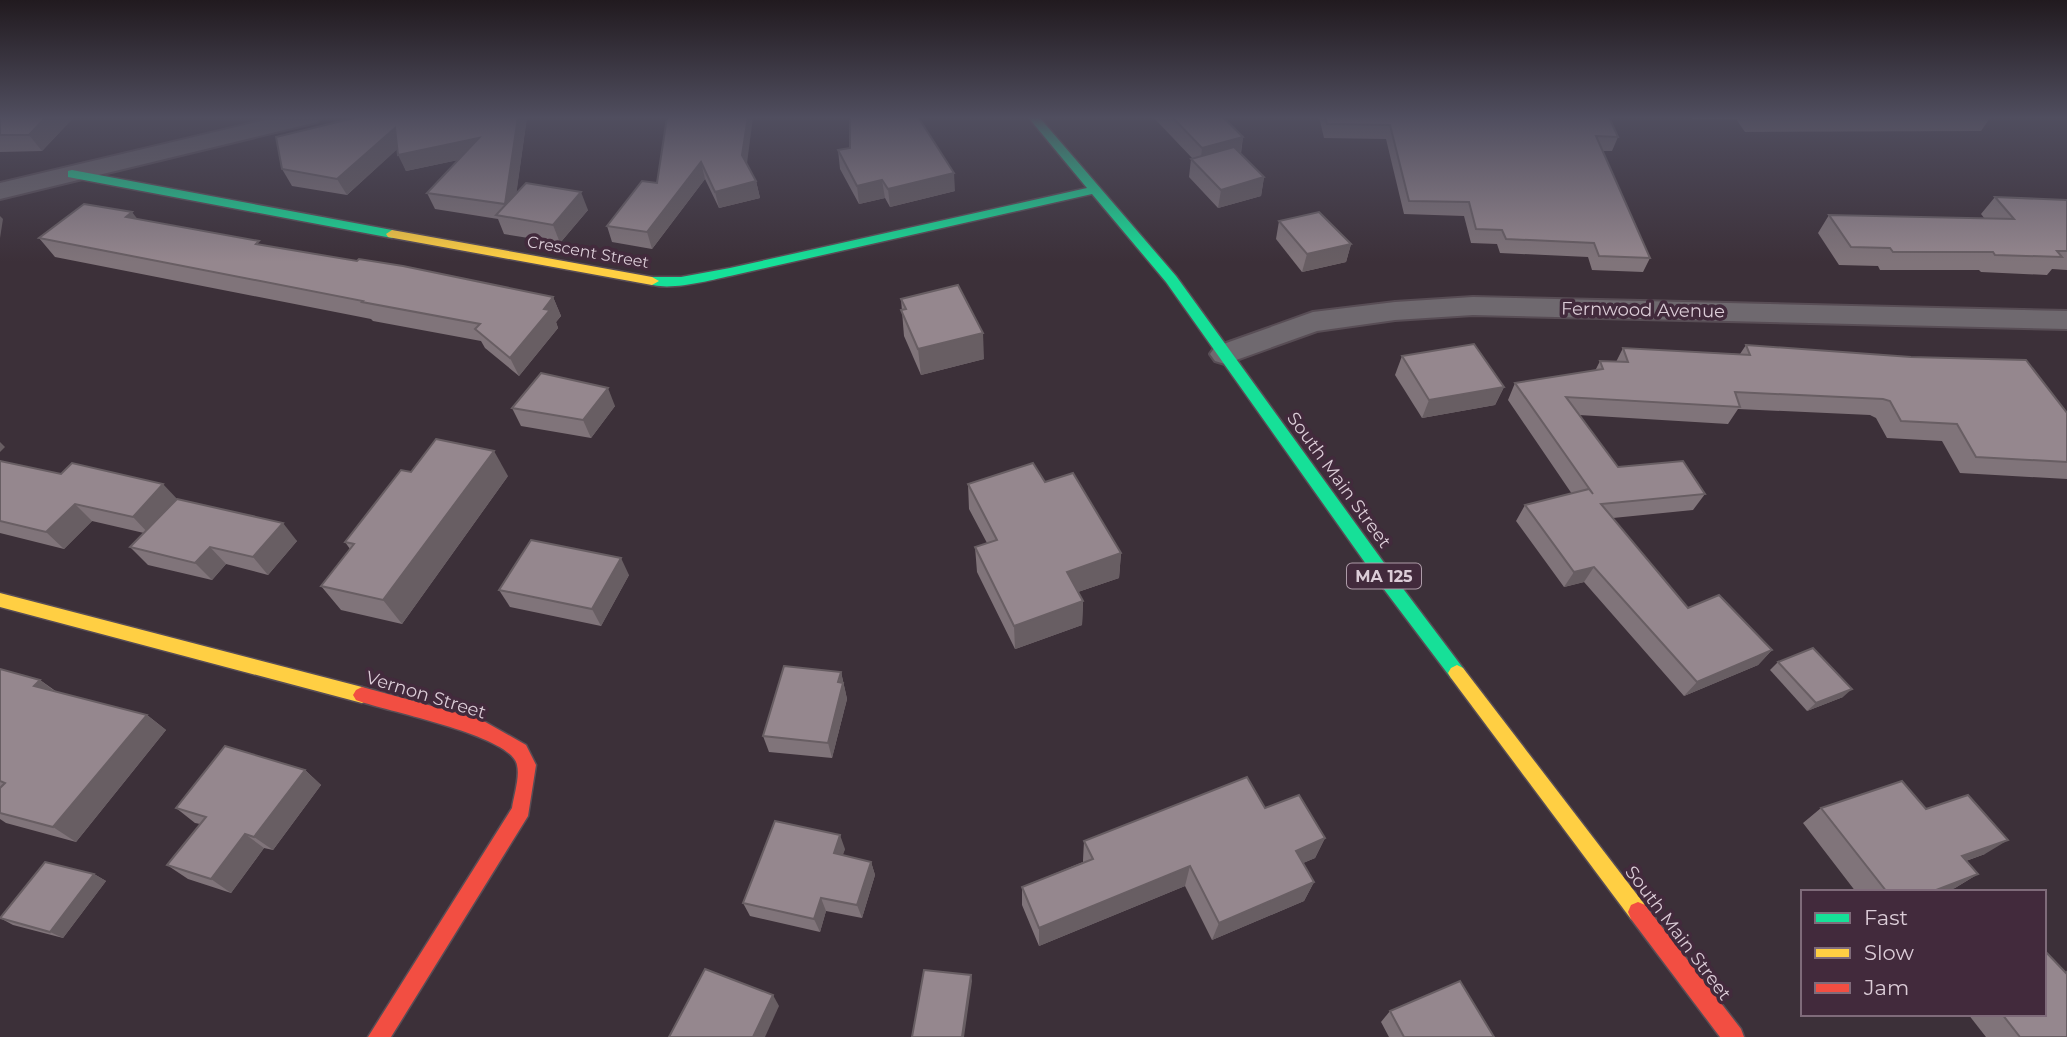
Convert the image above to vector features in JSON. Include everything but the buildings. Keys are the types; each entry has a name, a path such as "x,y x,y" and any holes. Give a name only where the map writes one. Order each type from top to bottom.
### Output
{"street":[{"path":"0,191 107,165"},
{"name":"South Main Street","path":"1075,165 1171,279 1389,583 1733,1037"},
{"name":"Crescent Street","path":"72,174 586,271 658,281 681,281 730,272 1096,190"},
{"name":"Fernwood Avenue","path":"1225,354 1313,321 1473,306 2067,320"},
{"name":"Vernon Street","path":"0,600 474,725 520,751 527,765 521,810 379,1037"}],"traffic: fast":[{"path":"1074,165 1171,279 1389,583 1457,673"},
{"path":"72,174 392,234"},
{"path":"652,281 681,281 730,272 1096,189"}],"traffic: slow":[{"path":"392,234 652,281"},
{"path":"0,600 362,695"},
{"path":"1457,673 1638,912"}],"traffic: jam":[{"path":"362,695 474,725 520,751 527,765 521,810 379,1037"},
{"path":"1638,912 1733,1037"}]}
